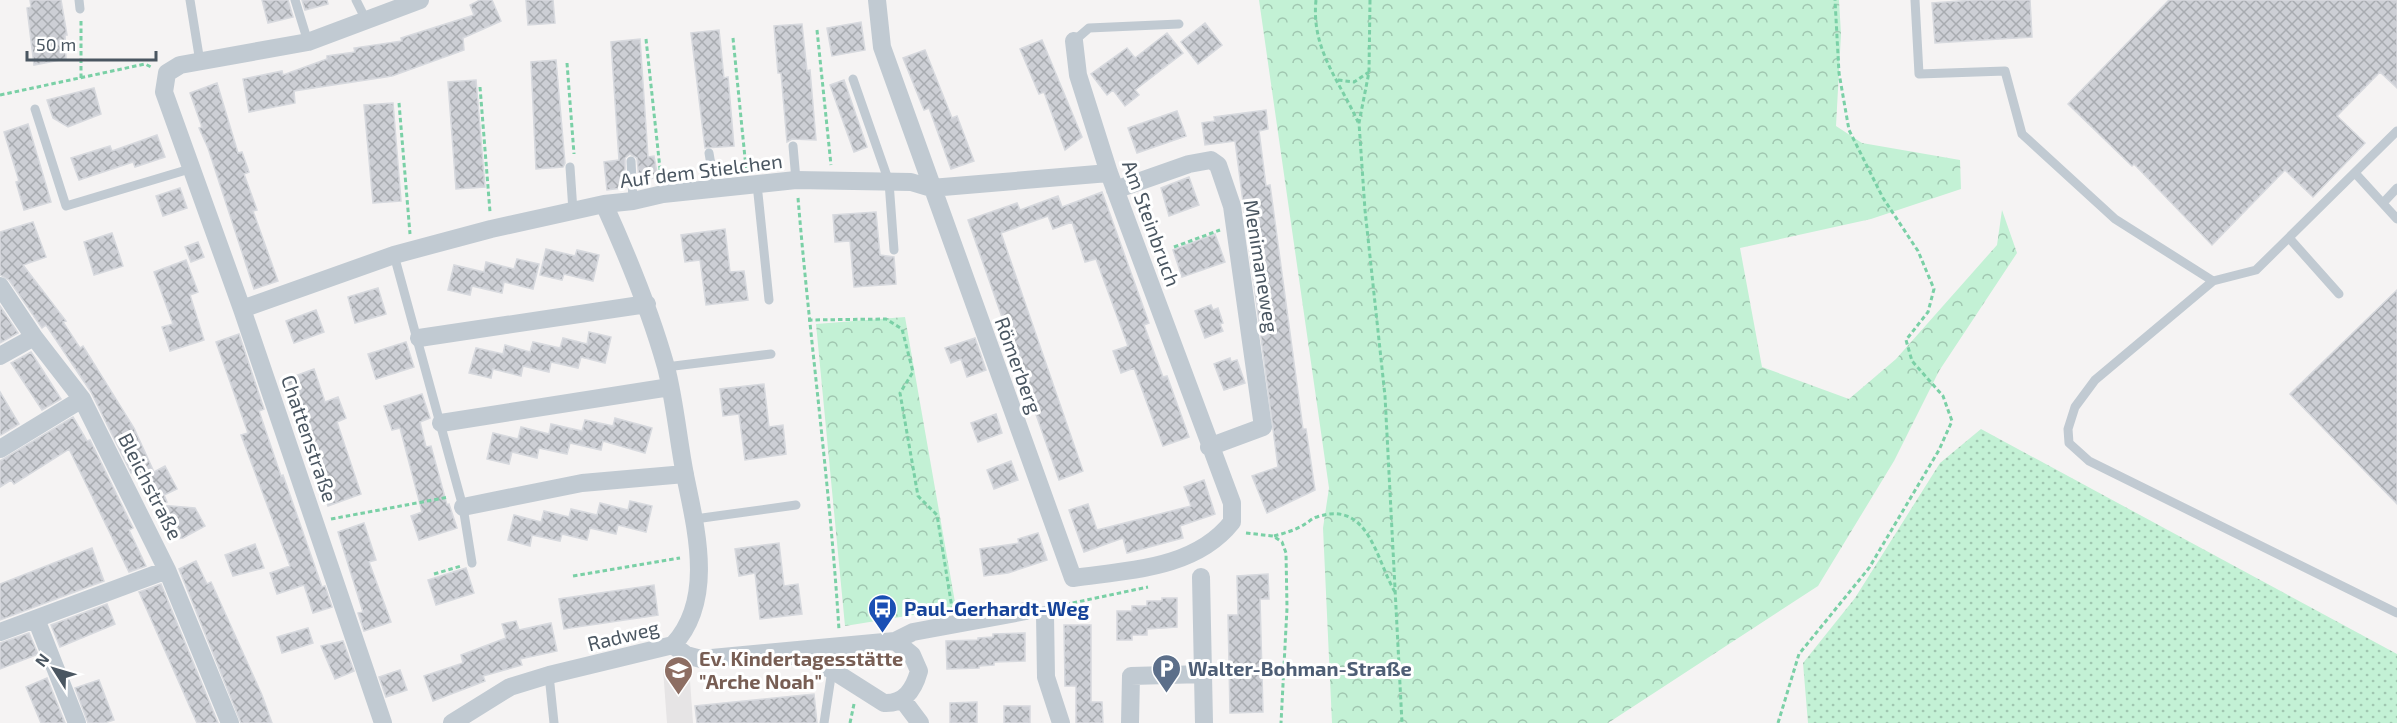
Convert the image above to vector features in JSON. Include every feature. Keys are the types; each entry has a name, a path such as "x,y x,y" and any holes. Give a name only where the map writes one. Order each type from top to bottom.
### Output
{"street":[{"path":"167,73 180,65 308,42 417,0"},
{"name":"Römerberg","path":"877,0 882,47 1073,578 1131,570 1182,558 1203,549 1236,528"},
{"name":"Am Steinbruch","path":"1074,41 1078,75 1112,182 1209,447 1232,503 1236,528"},
{"name":"Chattenstraße","path":"167,73 164,92 242,309 383,723"},
{"name":"Menimaneweg","path":"1112,182 1211,160 1218,165 1232,206 1263,427 1209,447"},
{"name":"Auf dem Stielchen","path":"242,309 403,253 491,229 604,204 633,201 663,194 796,180 911,182 931,188 1112,182"},
{"name":"Radweg","path":"452,723 510,687 549,675 673,645 692,619 698,594 695,519 666,367 646,304 604,204"},
{"name":"Bleichstraße","path":"0,286 34,337 82,399 167,570 230,723"},
{"path":"419,338 646,304"},
{"path":"0,356 34,337"},
{"path":"441,423 670,387"},
{"path":"0,449 82,399"},
{"path":"461,501 582,483 685,474"},
{"path":"0,632 167,570"},
{"path":"1201,577 1204,723"},
{"path":"673,645 686,655 701,659 779,653 898,639 913,632 1026,611"},
{"path":"1045,615 1046,677 1061,723"},
{"path":"36,619 77,723"},
{"path":"779,653 814,661 884,703 892,703 902,699 915,685 919,671 912,655 898,639"},
{"path":"1130,723 1131,676 1204,674"},
{"path":"902,699 920,723"}],"lane":[{"path":"190,0 200,62"},
{"path":"295,0 308,42"},
{"path":"356,0 366,20"},
{"path":"1915,0 1919,74 2005,71 2022,134 2115,219 2212,281"},
{"name":"Am Steinbruch","path":"1074,41 1089,28 1179,24"},
{"path":"853,79 889,182 894,250"},
{"path":"35,109 66,206 193,168"},
{"path":"2397,131 2256,270 2212,281 2095,380 2075,408 2068,429 2068,443 2088,461 2397,613"},
{"path":"793,146 796,180"},
{"path":"710,153 715,188"},
{"path":"630,161 633,201"},
{"path":"570,167 573,211"},
{"path":"2355,173 2397,219"},
{"path":"752,184 769,300"},
{"path":"2383,203 2397,188"},
{"path":"2290,239 2339,294"},
{"path":"403,253 419,338 461,501 472,563"},
{"path":"666,367 771,354"},
{"path":"695,519 796,505"},
{"path":"824,723 832,670"},
{"path":"549,675 554,723"}],"path":[{"path":"1316,0 1314,23 1321,51 1359,123"},
{"path":"1370,0 1369,72 1359,123 1365,210 1386,396 1402,723"},
{"path":"1778,723 1799,654 1869,568 1939,450 1952,421 1943,396 1912,361 1906,340 1928,312 1934,289 1918,251 1883,198 1849,130 1839,73 1835,0"},
{"path":"80,4 81,79"},
{"path":"818,30 832,181"},
{"path":"733,38 752,184"},
{"path":"646,39 663,194"},
{"path":"567,63 575,158 570,167"},
{"path":"0,95 145,64 167,73"},
{"path":"1336,80 1354,82 1369,72"},
{"path":"480,87 491,229"},
{"path":"399,103 403,253"},
{"path":"796,180 808,320 822,416 840,647"},
{"path":"1174,247 1235,225"},
{"path":"808,320 885,319 902,329 913,372 900,393 915,484 918,496 936,515 955,624"},
{"path":"315,522 461,501"},
{"path":"1273,536 1303,526 1315,517 1343,515 1358,521 1366,530 1395,594"},
{"path":"1236,528 1273,536 1282,542 1286,553 1287,608 1281,723"},
{"path":"573,576 697,555"},
{"path":"434,574 472,563"}],"shaded area":[{"name":"Ev. Kindertagesstätte \"Arche Noah\"","path":"689,666 693,723 667,723 663,669"}],"green space":[{"path":"1259,0 1839,0 1841,34 1836,126 1862,143 1960,160 1961,189 1871,219 1740,248 1762,367 1849,399 1896,359 1997,245 2002,210 2017,253 1939,371 1894,461 1818,586 1608,723 1332,723 1323,528 1329,488"},
{"path":"905,317 956,608 845,626 816,324"},
{"path":"1981,429 2397,654 2397,723 1808,723 1803,663 1855,598 1940,463"}],"building":[{"path":"30,0 61,0 67,35 65,35 66,59 34,65 27,8 31,7"},
{"path":"262,0 288,0 293,17 268,23"},
{"path":"302,0 327,0 328,4 305,10"},
{"path":"480,0 492,0 501,21 463,38 464,50 392,76 294,91 295,103 249,112 243,79 282,71 283,75 327,59 327,56 355,52 354,48 402,41 401,38 474,15 470,5"},
{"path":"526,0 553,0 555,23 528,25"},
{"path":"2030,0 2032,37 1935,43 1932,3"},
{"path":"2169,0 2397,0 2397,88 2380,72 2337,116 2365,143 2313,197 2285,170 2212,245 2134,164 2132,166 2068,104"},
{"path":"861,22 865,50 832,56 827,28"},
{"path":"1205,23 1222,45 1198,64 1181,42"},
{"path":"802,24 807,71 810,70 816,140 792,139 787,142 774,26"},
{"path":"719,30 724,78 728,77 734,146 705,148 691,33"},
{"path":"1167,33 1183,53 1135,90 1139,95 1125,106 1113,90 1107,95 1091,74 1127,48 1135,58"},
{"path":"640,39 648,157 654,156 658,178 639,179 637,158 630,154 625,158 625,181 621,181 622,188 607,190 604,162 619,160 611,42"},
{"path":"1042,40 1082,137 1065,150 1044,92 1039,94 1020,49"},
{"path":"925,50 952,118 957,116 974,161 951,169 929,108 924,110 903,58"},
{"path":"556,60 565,163 563,167 536,169 531,62"},
{"path":"476,80 485,187 456,189 448,82"},
{"path":"844,80 867,147 854,152 830,85"},
{"path":"217,83 238,153 242,152 249,172 244,174 257,210 253,211 278,281 254,289 208,148 199,128 202,127 190,93"},
{"path":"94,88 101,114 68,127 53,118 47,100"},
{"path":"393,103 401,201 373,203 364,105"},
{"path":"1266,110 1268,129 1259,131 1266,186 1270,185 1303,429 1306,429 1315,490 1267,513 1252,476 1278,467 1235,141 1205,145 1202,123 1215,121 1214,117"},
{"path":"1177,111 1186,136 1137,153 1128,128"},
{"path":"28,124 51,202 24,210 16,182 19,181 4,132"},
{"path":"157,135 165,157 135,167 133,162 79,180 71,158 110,146 112,151"},
{"path":"1189,177 1199,205 1169,216 1161,188"},
{"path":"180,188 187,208 163,216 156,196"},
{"path":"1102,192 1149,323 1144,325 1163,377 1167,376 1189,437 1163,446 1134,368 1121,373 1113,351 1128,346 1096,259 1085,262 1072,222 1053,229 1048,216 1001,233 1083,471 1059,480 968,220 1017,203 1020,210 1058,196 1062,207"},
{"path":"876,212 880,255 894,257 896,284 854,287 850,241 835,242 833,215"},
{"path":"33,222 46,257 23,265 66,321 63,322 80,348 83,346 134,428 154,472 165,466 177,489 164,495 167,502 159,505 195,508 205,526 183,538 171,540 159,516 162,515 138,469 131,473 91,392 46,325 42,328 9,280 0,275 0,232"},
{"path":"725,229 730,272 744,271 748,300 706,305 700,260 685,262 681,235"},
{"path":"112,233 123,266 94,275 84,242"},
{"path":"1215,234 1225,262 1182,277 1173,250"},
{"path":"198,242 204,257 191,262 185,247"},
{"path":"546,249 575,256 577,250 599,255 593,281 564,274 562,280 540,275"},
{"path":"517,259 539,264 533,289 504,282 502,293 472,286 470,295 448,290 454,265 484,272 486,262 514,269"},
{"path":"186,260 198,292 190,295 204,340 170,351 162,327 173,324 154,272"},
{"path":"378,288 386,314 355,323 348,297"},
{"path":"2397,290 2397,504 2290,394"},
{"path":"1211,305 1213,310 1218,308 1223,331 1205,338 1195,311"},
{"path":"0,306 18,333 0,343"},
{"path":"316,310 324,332 294,343 286,321"},
{"path":"589,332 611,337 605,363 581,357 578,368 551,362 549,372 523,366 521,376 493,369 491,378 469,373 476,348 503,354 505,345 530,352 533,342 560,348 563,338 587,344"},
{"path":"239,334 264,409 259,411 281,476 283,475 322,587 325,586 332,607 313,613 304,585 277,594 270,573 290,566 241,435 248,433 216,342"},
{"path":"975,338 986,370 967,377 961,359 951,363 945,348"},
{"path":"406,342 414,367 376,379 368,354"},
{"path":"31,352 61,399 42,410 11,363"},
{"path":"1230,358 1231,362 1237,360 1245,383 1224,390 1214,364"},
{"path":"314,369 325,402 338,397 346,418 337,422 361,494 328,506 287,379"},
{"path":"764,384 769,427 783,425 786,454 745,460 739,414 723,416 720,389"},
{"path":"0,392 19,424 1,435 0,433"},
{"path":"422,394 430,418 420,422 426,447 431,446 447,505 449,504 457,528 419,540 411,516 422,512 400,428 392,430 384,406"},
{"path":"996,414 1002,433 978,442 971,423"},
{"path":"73,417 87,441 90,440 133,528 129,530 146,566 129,572 69,449 14,484 11,480 0,487 0,461"},
{"path":"615,418 652,428 645,453 603,441 601,450 570,443 567,454 539,448 537,458 512,452 509,464 487,459 493,433 518,439 521,427 549,434 551,424 582,431 585,420 613,426"},
{"path":"1011,461 1018,480 994,489 987,470"},
{"path":"1204,480 1215,514 1180,526 1183,538 1127,553 1123,538 1084,552 1069,510 1088,504 1097,530 1191,506 1184,487"},
{"path":"630,501 652,506 646,532 618,525 616,534 590,528 587,540 562,534 560,541 532,535 530,546 508,540 514,515 541,522 544,511 569,517 571,509 597,515 600,503 628,510"},
{"path":"364,523 376,560 369,562 391,622 364,631 358,613 363,612 338,532"},
{"path":"1038,533 1047,560 1008,573 984,576 980,549 1019,543 1018,539"},
{"path":"779,543 784,586 798,584 802,614 760,619 755,573 739,576 735,549"},
{"path":"255,544 264,568 233,576 225,555"},
{"path":"92,548 104,581 0,620 0,584"},
{"path":"196,561 207,584 211,582 262,695 272,723 241,723 179,569"},
{"path":"466,568 474,593 436,605 428,580"},
{"path":"1268,574 1269,599 1260,599 1263,712 1230,713 1228,615 1238,615 1237,576"},
{"path":"161,584 218,723 197,723 139,592"},
{"path":"654,585 658,615 564,629 559,599"},
{"path":"1162,598 1177,598 1177,627 1147,629 1147,635 1132,635 1132,640 1117,640 1117,611 1132,611 1132,606 1147,606 1147,601 1162,601"},
{"path":"107,604 115,624 60,647 51,625"},
{"path":"516,621 519,630 551,623 557,651 520,659 522,665 483,676 485,681 433,701 424,676 463,663 461,655 506,638 502,624"},
{"path":"1064,625 1091,625 1091,702 1102,702 1103,723 1076,723 1076,686 1065,686"},
{"path":"308,628 313,643 282,653 277,637"},
{"path":"29,633 38,654 0,669 0,643"},
{"path":"1025,633 1025,661 994,662 994,665 979,666 979,668 947,669 946,641 978,640 978,638 993,637 993,634"},
{"path":"343,641 354,671 335,679 321,646"},
{"path":"400,670 407,690 386,697 379,677"},
{"path":"47,678 65,723 41,723 26,687"},
{"path":"99,680 114,720 104,723 88,723 75,688"},
{"path":"814,694 817,723 697,723 695,706"},
{"path":"977,702 977,723 950,723 950,703"},
{"path":"1004,706 1030,706 1030,723 1004,723"}],"place":[{"name":"Paul-Gerhardt-Weg","path":"883,634"},
{"name":"Walter-Bohman-Straße","path":"1167,694"},
{"name":"Ev. Kindertagesstätte \"Arche Noah\"","path":"678,696"}]}
